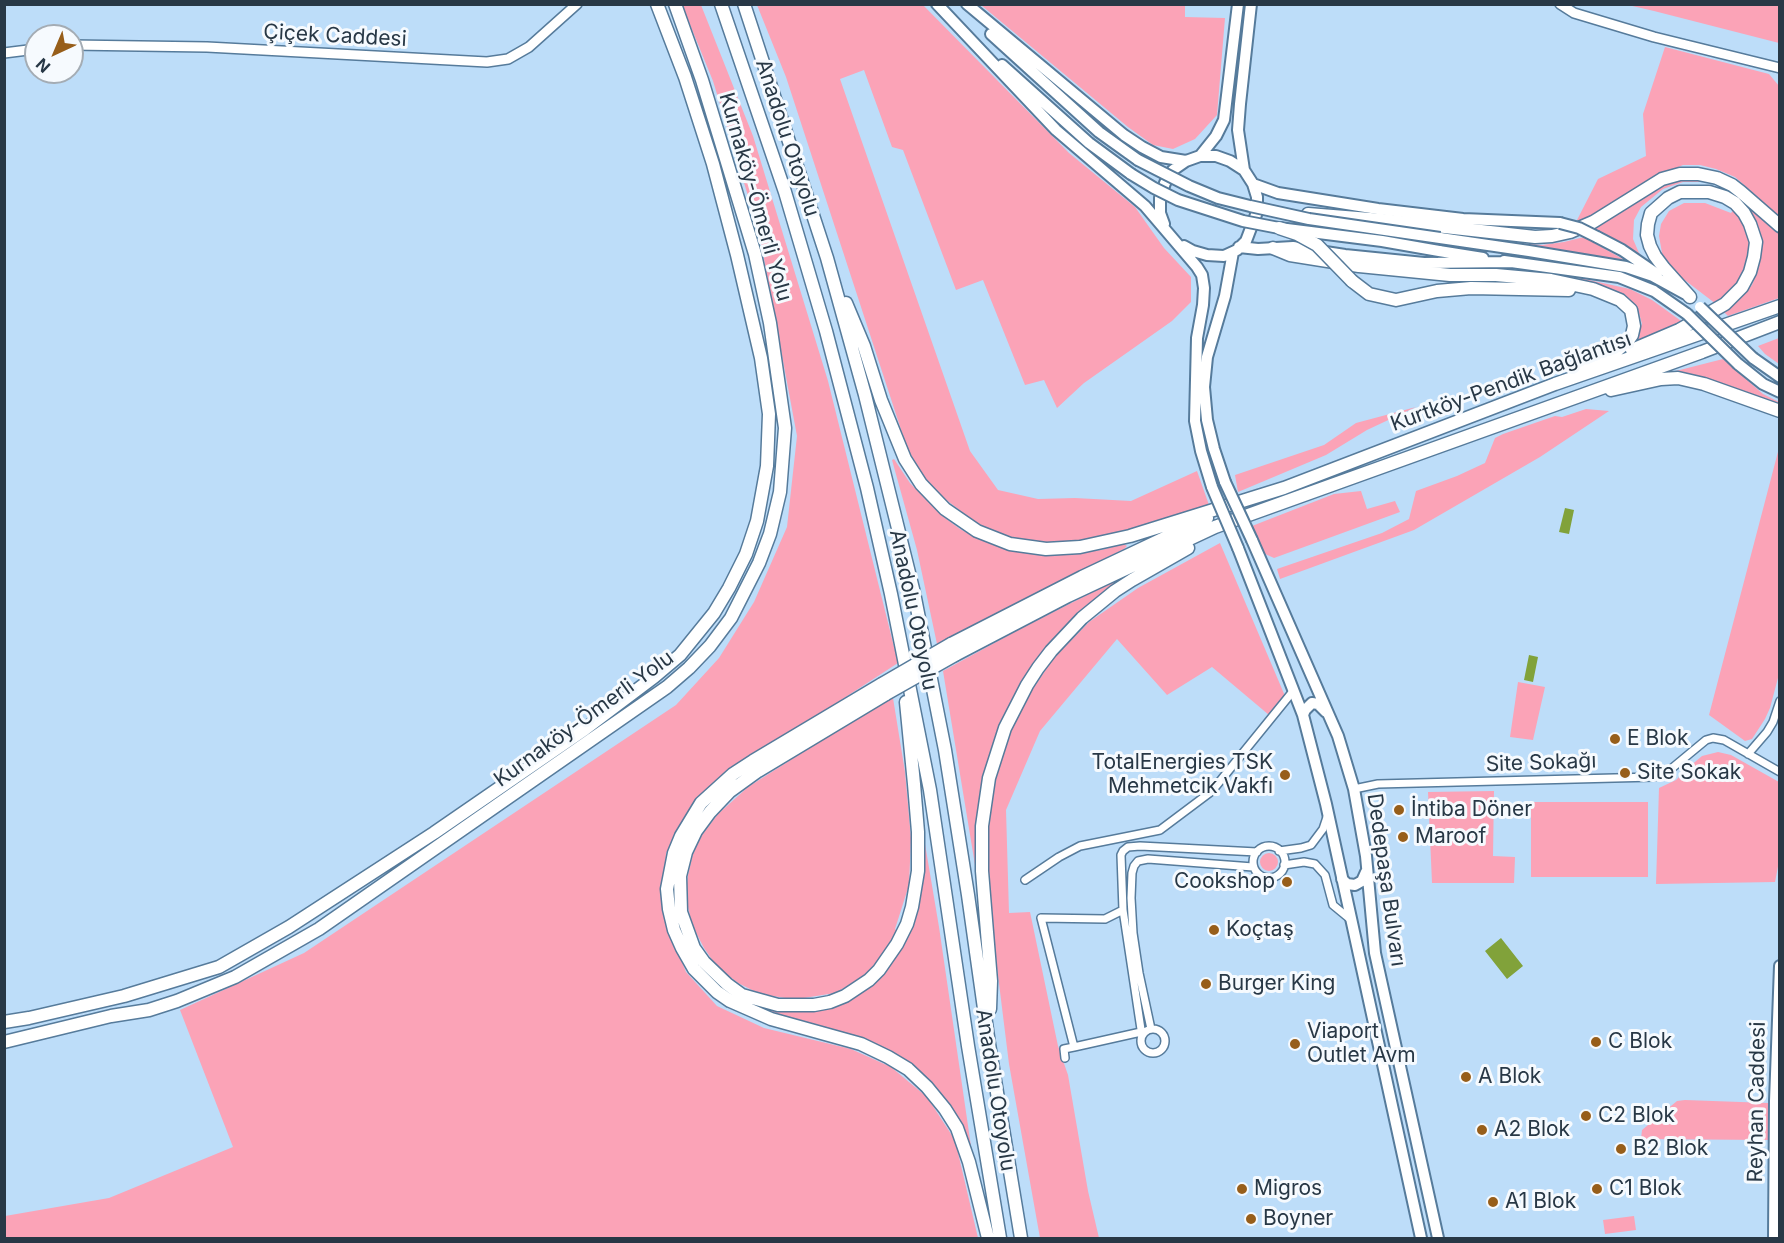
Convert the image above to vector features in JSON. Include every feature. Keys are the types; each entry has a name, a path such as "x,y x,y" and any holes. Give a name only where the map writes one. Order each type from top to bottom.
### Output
{"highway":[{"name":"Kurnaköy-Ömerli Yolu","path":"4,1022 124,996 219,967 266,940 434,833 585,729 680,655 714,613 746,554 756,521 767,466 768,414 756,335 713,164 685,76 657,4"},
{"name":"Kurnaköy-Ömerli Yolu","path":"4,1042 111,1016 149,1010 177,1001 235,977 319,929 667,687 710,646 731,618 759,563 770,534 780,492 785,428 770,323 755,254 702,80 675,4"},
{"name":"Anadolu Otoyolu","path":"721,4 782,182 826,331 867,488 891,594 930,790 999,1239"},
{"name":"Anadolu Otoyolu","path":"744,4 827,258 868,406 914,593 945,750 1021,1239"},
{"path":"1275,211 1382,220 1441,233 1535,237 1570,232 1593,222 1662,179 1680,174 1698,174 1717,178 1732,185 1779,226"},
{"path":"1603,368 1629,351 1679,330 1725,304 1742,286 1750,272 1756,242 1750,224 1735,203 1709,192 1680,192 1668,198 1651,213 1648,224 1647,235 1655,256 1690,297"},
{"path":"1279,228 1298,234 1317,245 1369,294 1396,300 1437,291 1471,288 1567,290 1606,295 1631,310"},
{"path":"1274,248 1290,255 1359,266 1450,275 1496,275 1571,284 1613,296 1626,304 1631,310 1634,326 1627,342 1614,353 1599,358 1555,384"},
{"path":"827,258 864,346 881,400 905,459 921,484 933,497 951,514 977,531 1010,544 1022,546 1046,549 1080,547 1130,536 1257,496"},
{"name":"Kurtköy-Pendik Bağlantısı","path":"1257,496 1284,488 1555,384 1779,306"},
{"name":"Kurtköy-Pendik Bağlantısı","path":"1267,510 1779,322"},
{"path":"1574,397 1661,379 1678,378 1704,384 1779,411"},
{"path":"1733,394 1779,416"},
{"path":"988,1239 969,1162 957,1128 927,1087 908,1069 861,1044 771,1019 730,1001 717,992 694,969 674,930 669,909 668,889 674,853 681,836 701,803 753,760 1082,577 1257,496"},
{"path":"953,650 1215,527 1267,510"},
{"path":"989,1044 991,981 982,871 982,826 989,778 996,752 1015,708 1027,685 1052,651 1098,604 1132,580 1181,552 1267,510"},
{"path":"884,689 729,792 696,831 686,852 680,876 681,912 694,948 704,962 742,995 778,1005 796,1006 814,1005 845,996 869,980 879,970 897,944 907,924 916,887 918,832 902,647"}],"main road":[{"path":"960,4 1099,132 1138,160 1163,174 1218,198 1275,211"},
{"path":"966,4 1124,135 1161,158 1186,161"},
{"path":"1200,156 1216,136 1224,120 1238,4"},
{"path":"939,6 1056,130 1132,193 1175,240 1193,251 1224,256 1246,241 1257,212 1257,197 1240,156 1239,130 1251,4"},
{"path":"939,6 1089,143 1131,174 1178,200 1243,221 1279,228 1382,241 1619,277 1654,291 1687,314 1738,364 1763,384 1779,392"},
{"path":"1165,228 1160,213 1160,198 1173,170 1186,161 1200,156 1223,158 1244,170"},
{"path":"1253,184 1278,193 1378,209 1463,219 1560,223 1579,228 1629,255 1690,297 1753,358 1779,377"},
{"path":"1441,233 1626,267 1653,276 1690,297"},
{"name":"Dedepaşa Bulvarı","path":"1175,240 1202,275 1204,288 1197,338 1195,421 1201,451 1212,487 1303,715 1328,814 1421,1239"},
{"path":"1236,249 1293,247 1424,263 1510,262"},
{"name":"Dedepaşa Bulvarı","path":"1236,249 1207,357 1204,387 1207,420 1225,482 1338,736 1354,789 1366,856 1375,953 1438,1239"},
{"path":"1303,715 1312,703 1318,704 1328,714"},
{"path":"1342,879 1347,884 1355,885 1362,881 1366,870"},
{"name":"Reyhan Caddesi","path":"1774,1239 1779,966"}],"street":[{"name":"Çiçek Caddesi","path":"84,45 207,46 487,62 508,58 529,47 577,4"},
{"path":"1560,4 1575,13 1654,37 1779,68"},
{"path":"4,53 24,50"},
{"path":"1025,880 1080,846 1160,830 1212,791 1294,690"},
{"path":"1748,754 1773,722 1779,701"},
{"name":"Site Sokağı","path":"1354,789 1378,784 1654,777 1671,769 1706,740 1713,738 1724,740 1779,772"},
{"path":"1280,851 1284,865 1279,874 1270,878 1259,875 1253,867 1254,857 1260,849 1270,847 1280,851 1311,845 1323,829 1328,814"},
{"path":"1065,1058 1064,1048 1141,1034 1151,1029 1159,1031 1164,1038 1164,1046 1158,1052 1150,1053 1144,1050 1140,1043 1141,1034 1135,985 1123,910 1121,855 1123,851 1131,847 1257,852"},
{"path":"1131,847 1138,853 1132,873 1133,933 1151,1029"},
{"path":"1122,862 1127,866 1148,859 1253,867"},
{"path":"1284,865 1304,862 1316,864 1325,875 1333,904 1351,920"},
{"path":"1074,1047 1041,918 1106,919 1123,910"}],"shaded area":[{"path":"682,5 701,5 753,136 828,381 898,663 738,767 691,810 666,853 664,916 686,972 717,1006 764,1028 851,1049 891,1067 927,1097 955,1140 978,1238 5,1238 5,1216 109,1198 233,1147 180,1010 304,953 676,705 719,658 754,602 787,527 797,436 759,232 713,81"},
{"path":"757,5 923,5 1069,153 1135,207 1164,248 1191,277 1191,302 1172,321 1084,383 1057,408 1044,380 1025,385 983,280 956,290 903,150 892,147 864,70 840,79 970,451 998,490 1038,499 1131,501 1197,471 1209,505 1112,536 1086,542 1042,544 1006,538 983,528 945,499 924,477 907,448 786,77"},
{"path":"981,5 1185,5 1185,17 1225,18 1217,115 1195,139 1173,149 1153,145 1128,127"},
{"path":"1628,5 1779,5 1779,43 1654,11"},
{"path":"1665,47 1769,74 1779,86 1779,216 1735,177 1700,165 1683,165 1657,176 1584,222 1577,220 1598,179 1646,156 1643,114"},
{"path":"1686,178 1706,180 1706,182 1683,182 1663,189 1641,207 1634,220 1633,239 1639,253 1650,264 1594,229 1661,186"},
{"path":"1745,202 1779,233 1779,298 1728,316 1724,312 1752,285 1759,266 1761,250 1758,227"},
{"path":"1684,203 1705,203 1731,213 1734,209 1744,225 1750,243 1749,261 1742,277 1730,293 1716,304 1669,268 1662,253 1659,236 1661,224 1669,211"},
{"path":"1584,237 1628,262 1493,241 1542,245"},
{"path":"1580,278 1630,289 1652,300 1684,323 1633,343 1642,324 1638,309 1624,294 1579,280"},
{"path":"1780,338 1779,364 1758,346"},
{"path":"1723,359 1763,394 1779,402 1779,406 1664,374"},
{"path":"1416,407 1367,430 1326,455 1238,492 1235,475 1324,445 1356,423"},
{"path":"1586,409 1609,411 1540,457 1414,530 1280,579 1277,569 1382,533 1409,519 1416,491 1485,463 1495,438 1555,416 1562,417"},
{"path":"1779,448 1779,674 1765,719 1752,739 1745,741 1709,715"},
{"path":"894,459 910,483 941,515 977,538 1002,547 1045,555 1074,554 1124,544 1127,546 937,644 917,550 892,460"},
{"path":"1361,491 1367,509 1395,501 1400,512 1274,558 1263,553 1252,526 1334,494"},
{"path":"1565,508 1574,510 1569,534 1559,532"},
{"path":"1220,543 1285,696 1269,715 1212,667 1167,695 1117,639 1040,731 1006,810 1009,913 1030,912 1058,1046 1068,1075 1088,1191 1099,1238 1040,1238 1009,1064 986,879 988,808 1003,749 1020,708 1053,659 1089,622 1138,588"},
{"path":"1144,566 1086,608 1004,720 991,752 984,778 975,865 943,671"},
{"path":"1529,655 1538,657 1533,682 1524,680"},
{"path":"1518,682 1545,687 1533,740 1510,737"},
{"path":"893,698 905,772 911,838 909,885 895,929 897,931 875,966 858,980 835,993 804,998 760,994 738,983 717,967 692,925 686,892 693,854 702,835 718,814 748,787"},
{"path":"1718,752 1731,755 1779,782 1780,856 1775,882 1656,884 1659,788 1676,780 1702,756"},
{"path":"1494,791 1493,856 1515,857 1514,883 1432,883 1428,792"},
{"path":"1531,802 1648,802 1648,877 1531,877"},
{"path":"925,844 973,1160 966,1139 903,1061 770,1011 808,1011 889,966"},
{"path":"1269,853 1275,856 1278,862 1275,868 1269,871 1263,868 1260,862 1263,856"},
{"path":"1501,938 1523,966 1507,979 1485,951"},
{"path":"1677,1101 1768,1103 1768,1140 1641,1139 1642,1130"},
{"path":"1634,1216 1636,1230 1605,1234 1603,1220"}],"place":[{"name":"E Blok","path":"1615,739"},
{"name":"Site Sokak","path":"1625,773"},
{"name":"TotalEnergies TSK Mehmetcik Vakfı","path":"1285,775"},
{"name":"İntiba Döner","path":"1399,810"},
{"name":"Maroof","path":"1403,837"},
{"name":"Cookshop","path":"1287,882"},
{"name":"Koçtaş","path":"1214,930"},
{"name":"Burger King","path":"1206,984"},
{"name":"C Blok","path":"1596,1042"},
{"name":"Viaport Outlet Avm","path":"1295,1044"},
{"name":"A Blok","path":"1466,1077"},
{"name":"C2 Blok","path":"1586,1116"},
{"name":"A2 Blok","path":"1482,1130"},
{"name":"B2 Blok","path":"1621,1149"},
{"name":"Migros","path":"1242,1189"},
{"name":"C1 Blok","path":"1597,1189"},
{"name":"A1 Blok","path":"1493,1202"},
{"name":"Boyner","path":"1251,1219"}]}
